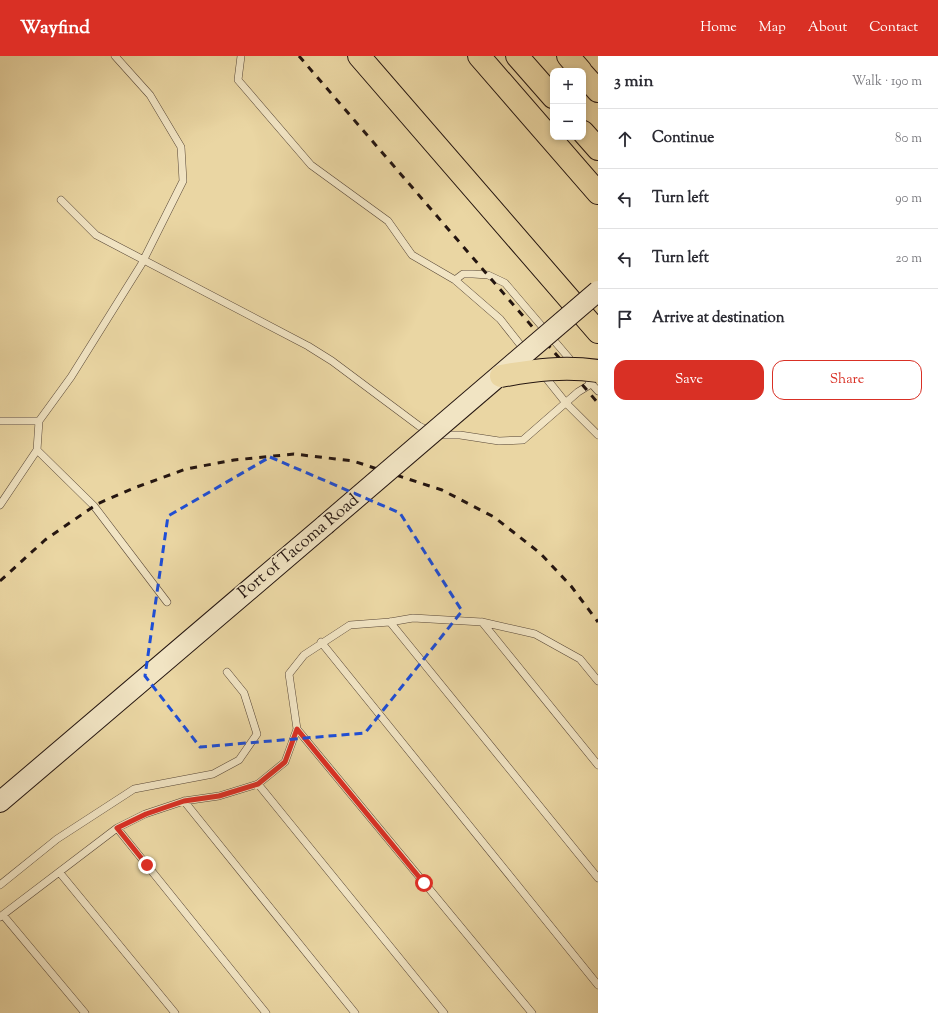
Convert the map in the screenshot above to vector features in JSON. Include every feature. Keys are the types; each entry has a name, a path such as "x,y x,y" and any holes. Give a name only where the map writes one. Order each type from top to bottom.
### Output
{"highway":[{"path":"359,56 598,332"},
{"path":"479,56 598,193"},
{"path":"518,56 550,93"},
{"path":"568,56 578,68"},
{"path":"586,77 598,91"},
{"path":"586,135 598,149"},
{"path":"501,376 541,369 580,369 595,378"}],"main road":[{"name":"Port of Tacoma Road","path":"0,802 501,376 598,291"}],"lane":[{"path":"0,505 37,450 39,421 71,376 143,260 182,181 181,147 150,95 115,56"},
{"path":"241,56 238,80 311,165 388,222 412,256 456,280 500,319 566,403 598,435"},
{"path":"61,200 96,235 308,346 332,361 419,426 437,435 460,435 499,441 523,440 595,378"},
{"path":"456,280 463,274 473,274 488,275 505,282 595,378 598,392"},
{"path":"0,421 39,421"},
{"path":"37,450 94,506 167,602"},
{"path":"84,1013 2,916 117,828 146,814 184,801 219,796 258,784 285,762 297,729 289,674 304,654 321,642 350,625 390,622 413,618 482,622 535,634 580,659 598,681"},
{"path":"390,622 598,878"},
{"path":"482,622 598,765"},
{"path":"321,642 598,985"},
{"path":"0,885 56,839 134,789 214,774 239,760 257,734 244,693 227,672"},
{"path":"297,729 532,1013"},
{"path":"258,784 444,1013"},
{"path":"184,801 355,1013"},
{"path":"117,828 266,1013"},
{"path":"60,873 175,1013"}],"highlighted area":[{"path":"270,457 400,513 462,611 365,733 200,747 145,676 168,516"}],"railway":[{"path":"299,56 598,403"},
{"path":"0,581 45,540 97,504 134,488 186,469 234,460 294,454 353,461 442,490 494,517 540,553 571,586 598,622"}],"route":[{"path":"147,865 117,828 146,814 184,801 219,796 258,784 285,762 297,729 424,883"}]}
